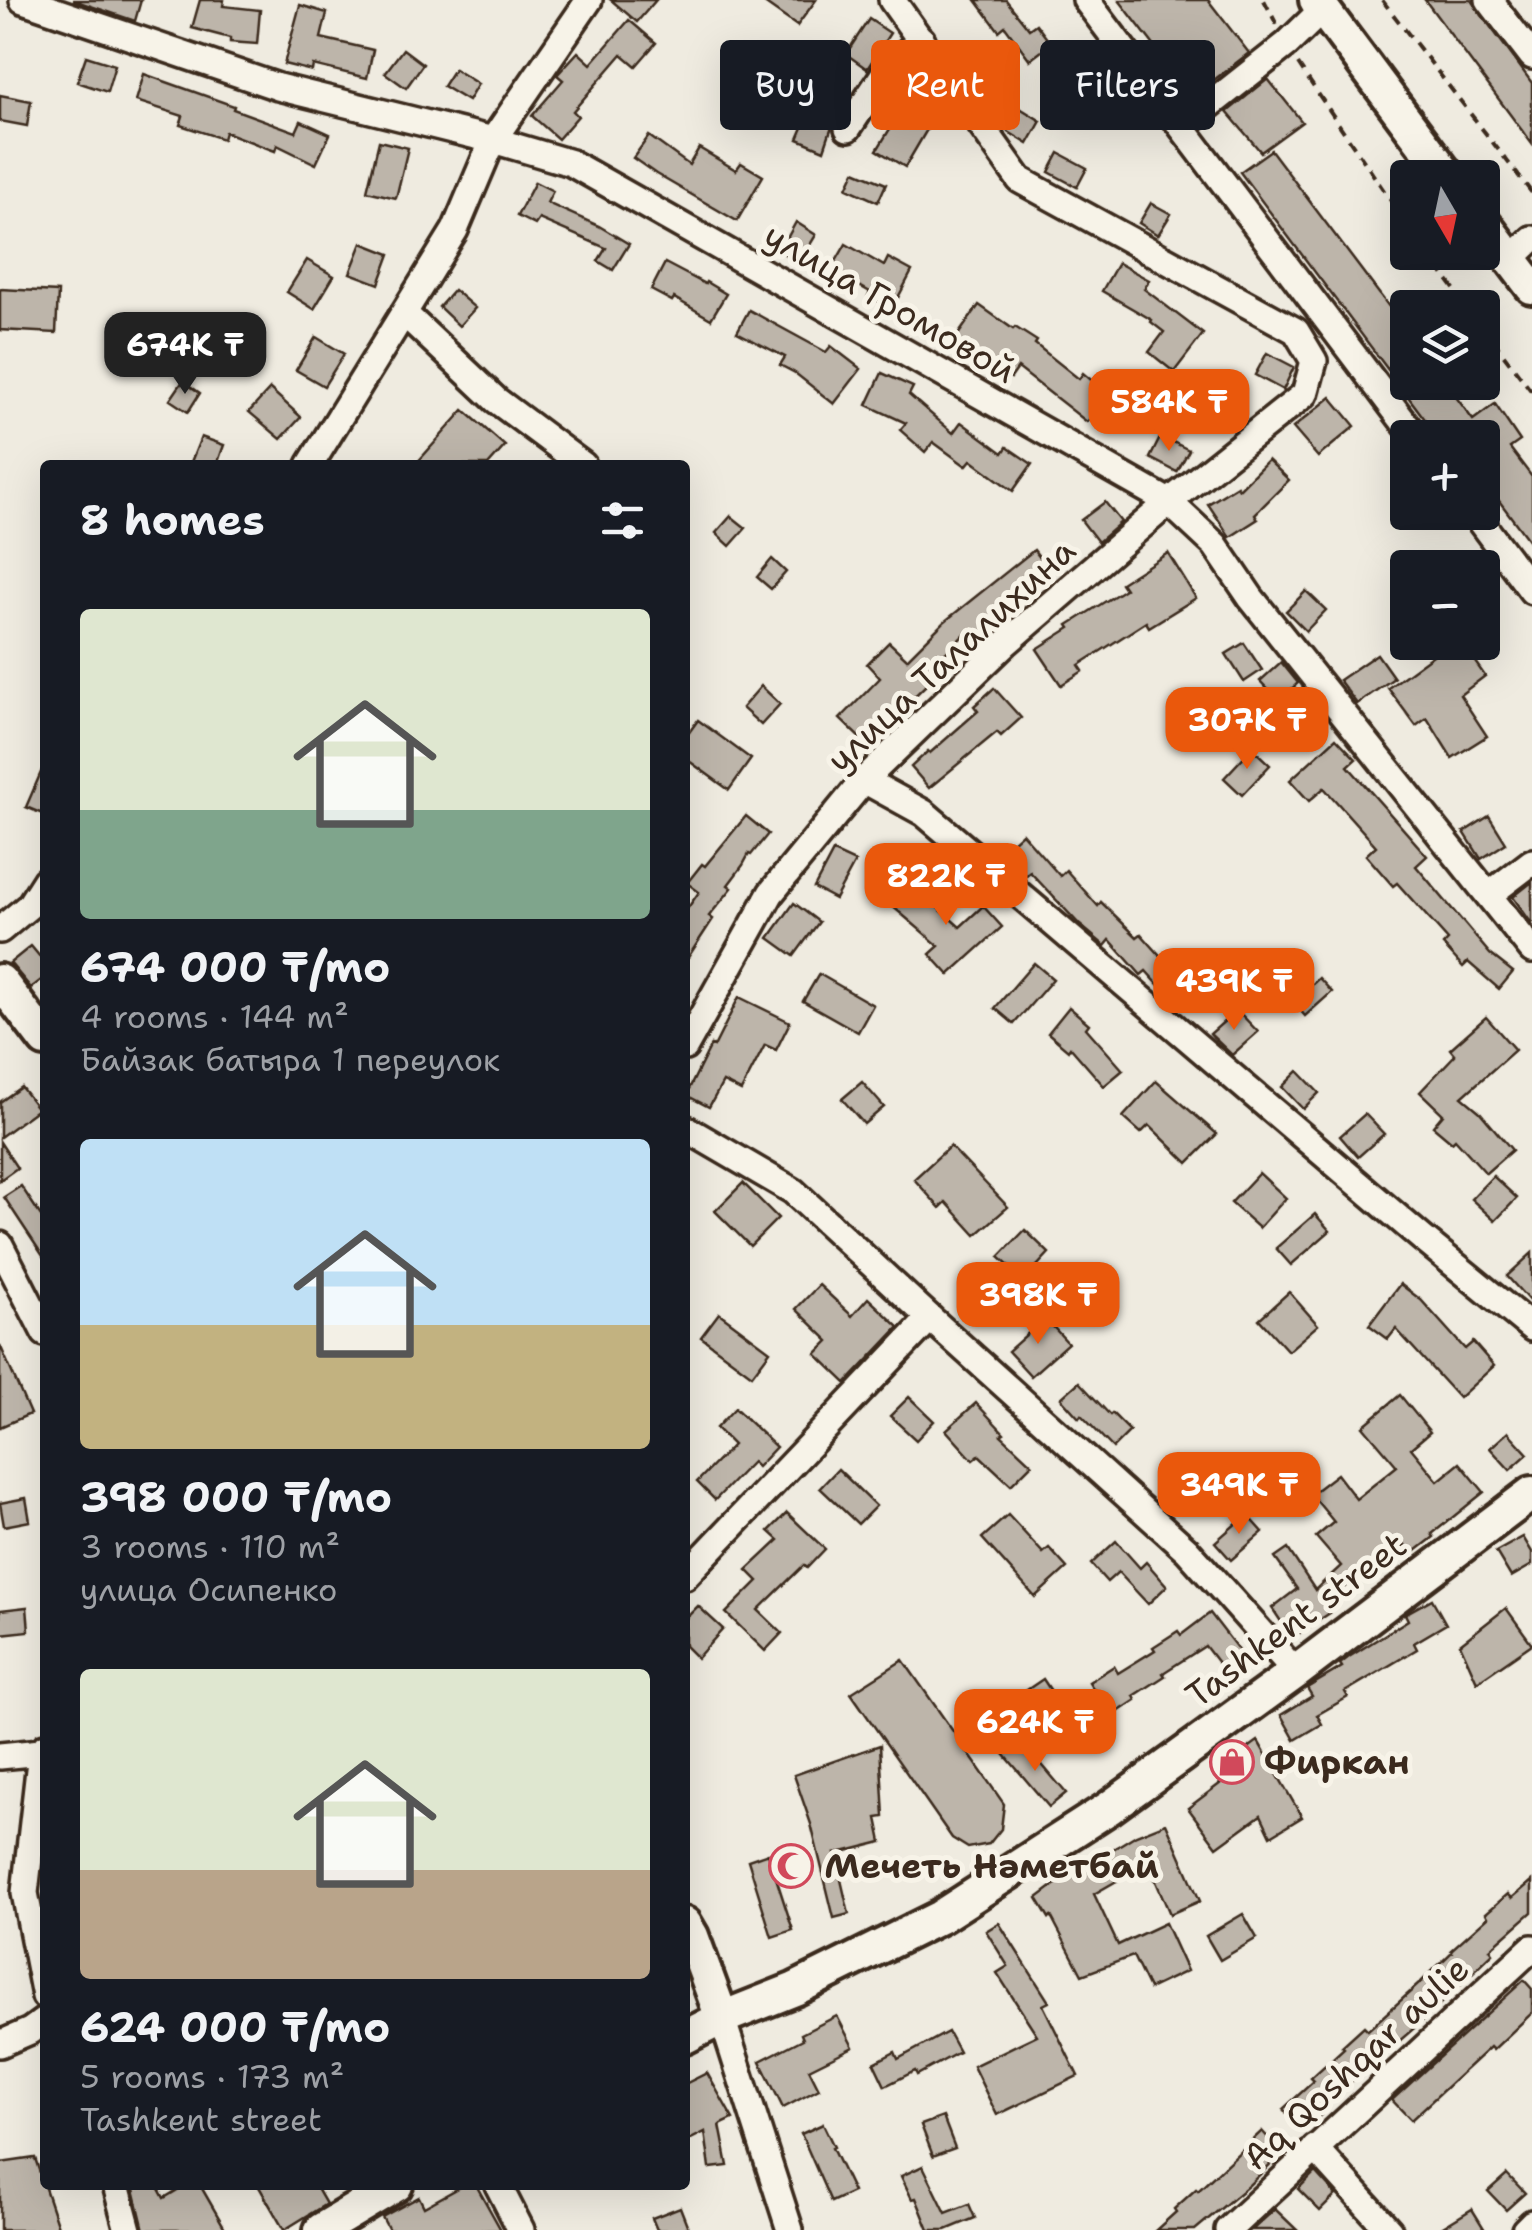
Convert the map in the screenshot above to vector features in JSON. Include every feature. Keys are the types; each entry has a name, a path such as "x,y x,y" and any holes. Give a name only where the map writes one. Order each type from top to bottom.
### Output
{"main road":[{"path":"1319,5 1435,160"},
{"path":"1500,234 1521,249 1532,287"},
{"path":"0,982 40,1034"},
{"name":"Tashkent street","path":"690,2034 795,1989 940,1917 1109,1808 1532,1493"},
{"path":"690,1933 722,2018"},
{"path":"320,2230 388,2190"}],"street":[{"name":"улица Громовой","path":"22,0 278,87 571,163 1169,502 1215,546 1251,598 1532,950"},
{"path":"313,460 455,230 492,140 589,0"},
{"path":"892,0 922,40"},
{"path":"1086,0 1116,40"},
{"path":"1489,0 1532,56"},
{"path":"1215,101 1287,44 1319,5"},
{"path":"851,124 871,94"},
{"name":"улица Талалихина","path":"690,1038 772,893 864,780 1006,643 1169,502 1305,394 1314,361 1296,331 1020,180 985,130"},
{"path":"1184,130 1402,420"},
{"path":"405,314 496,400 576,460"},
{"path":"1486,530 1532,591"},
{"path":"864,780 924,813 1532,1328"},
{"path":"1490,894 1532,862"},
{"path":"0,930 29,906 40,890"},
{"path":"690,1131 793,1191 1188,1550 1296,1672"},
{"path":"0,1245 40,1322"},
{"path":"690,1571 930,1318"},
{"path":"0,1756 40,1750"},
{"path":"40,1802 35,1890 40,1943"},
{"name":"Aq Qoshqar aulie","path":"1228,2230 1532,1948"},
{"path":"722,2018 790,2230"},
{"path":"0,2044 40,2024"},
{"path":"1315,2148 1389,2230"},
{"path":"117,2190 128,2230"},
{"path":"501,2190 522,2230"},
{"path":"1525,2230 1532,2222"}],"path":[{"path":"1264,0 1287,44 1390,199"},
{"path":"1382,0 1532,193"},
{"path":"1500,350 1532,392"}],"building":[{"path":"73,0 141,0 135,21"},
{"path":"200,0 224,0 223,6 260,10 257,44 230,42 230,38 192,28"},
{"path":"611,0 656,0 637,22"},
{"path":"760,0 816,0 797,26"},
{"path":"976,0 1006,0 1029,29 1036,24 1048,40 1040,40 1040,52 1030,60 1020,40 1015,40 1005,26 999,31"},
{"path":"1119,0 1208,0 1249,53 1215,79 1215,40 1150,40"},
{"path":"1425,0 1471,0 1532,83 1532,144"},
{"path":"300,5 327,13 321,38 373,50 367,78 313,65 312,71 284,64"},
{"path":"869,19 890,33 886,40 871,40 871,63 867,69 851,58 851,46"},
{"path":"629,20 656,43 636,66 622,54 573,111 578,116 558,139 532,116 563,80 557,75 578,52 591,64"},
{"path":"403,49 423,64 406,88 385,73"},
{"path":"86,56 115,65 107,92 77,82"},
{"path":"454,69 478,84 468,101 443,86"},
{"path":"144,74 296,132 301,121 330,134 316,164 277,145 275,151 225,132 223,139 180,125 183,116 136,101"},
{"path":"1268,79 1302,122 1261,152 1227,112"},
{"path":"0,95 31,101 27,126 0,121"},
{"path":"1020,108 1040,120 1028,144 1007,131 1020,130"},
{"path":"802,130 831,130 824,150 798,139"},
{"path":"889,130 927,130 905,167 877,150"},
{"path":"649,136 689,165 699,148 736,170 741,163 763,176 737,221 633,158"},
{"path":"379,141 408,148 396,198 367,191"},
{"path":"1271,150 1390,308 1390,373 1240,172"},
{"path":"1059,153 1087,168 1077,187 1049,172"},
{"path":"855,171 886,184 878,202 847,188"},
{"path":"535,182 553,191 547,203 629,244 613,270 598,261 606,248 539,219 535,225 517,216"},
{"path":"1151,203 1171,214 1158,235 1139,223"},
{"path":"796,222 816,235 799,263 780,251"},
{"path":"362,243 390,254 379,284 350,273"},
{"path":"846,244 884,266 888,258 912,271 892,309 831,270"},
{"path":"307,260 334,276 314,309 287,292"},
{"path":"665,263 726,294 711,319 651,290"},
{"path":"1118,263 1149,280 1144,289 1203,334 1174,372 1149,352 1164,332 1152,320 1102,291"},
{"path":"0,289 58,292 56,333 0,330"},
{"path":"454,290 475,308 459,326 439,307"},
{"path":"979,305 1037,341 1035,344 1079,379 1083,373 1109,395 1087,422 1018,368 1011,378 953,342"},
{"path":"749,310 826,352 831,346 861,369 834,404 780,365 785,357 737,332"},
{"path":"316,337 344,354 324,386 296,370"},
{"path":"1267,353 1294,367 1283,390 1255,375"},
{"path":"882,373 913,387 909,395 953,433 961,422 1003,453 1007,447 1032,464 1013,491 971,460 966,466 933,442 925,452 900,430 906,423 867,405"},
{"path":"183,381 200,393 188,412 170,400"},
{"path":"1134,382 1158,396 1146,416 1122,402"},
{"path":"270,389 301,417 281,439 249,412"},
{"path":"1331,397 1355,426 1318,457 1293,428"},
{"path":"1411,400 1458,400 1473,420 1426,420"},
{"path":"1495,404 1520,441 1510,448 1532,477 1532,545 1500,502 1500,420 1473,420"},
{"path":"464,410 505,446 492,460 419,460"},
{"path":"1161,436 1189,450 1177,472 1150,458"},
{"path":"201,437 224,445 219,460 192,460"},
{"path":"1268,460 1289,480 1255,514 1258,519 1230,537 1208,504 1237,486 1239,489"},
{"path":"1105,502 1121,522 1098,542 1081,520"},
{"path":"731,516 746,528 730,546 716,533"},
{"path":"1034,550 1051,572 976,637 970,629 923,675 930,681 866,744 840,719 880,678 867,664 889,642 907,659 944,622"},
{"path":"1168,553 1196,598 1149,627 1146,622 1079,665 1083,671 1061,685 1037,649 1125,589 1121,583"},
{"path":"772,559 786,572 771,589 757,577"},
{"path":"1306,591 1326,610 1306,631 1286,611"},
{"path":"1244,643 1262,670 1244,682 1226,654"},
{"path":"1377,654 1394,678 1357,704 1339,680"},
{"path":"1426,660 1474,660 1485,676 1460,695 1487,736 1452,758 1427,718 1416,726 1388,688"},
{"path":"1281,662 1298,683 1279,701 1260,681"},
{"path":"761,686 780,704 761,725 742,708"},
{"path":"994,688 1021,718 1001,736 997,732 929,788 911,767 978,711 974,706"},
{"path":"698,720 751,759 729,790 690,762 690,731"},
{"path":"1336,738 1356,759 1348,766 1427,856 1416,866 1490,954 1513,972 1499,989 1468,962 1463,967 1443,945 1448,940 1366,855 1376,846 1324,788 1309,801 1290,780"},
{"path":"1252,748 1270,765 1242,795 1224,778"},
{"path":"40,775 40,813 26,807"},
{"path":"746,816 768,834 728,885 732,888 709,916 713,919 690,954 690,905 699,892 690,885 690,879 702,864 705,866"},
{"path":"1489,816 1506,843 1481,859 1464,832"},
{"path":"1022,833 1060,876 1066,870 1098,906 1101,902 1137,937 1141,934 1168,964 1173,960 1195,985 1175,1003 1146,971 1141,975 1110,940 1105,946 1080,925 1030,872 1024,877 1001,852"},
{"path":"833,852 855,862 835,899 814,888"},
{"path":"1532,882 1532,924 1513,897"},
{"path":"910,883 960,927 983,906 1002,927 949,975 930,954 939,946 891,905"},
{"path":"794,903 819,922 794,956 769,938"},
{"path":"31,946 40,957 40,981 31,988 10,963"},
{"path":"1034,963 1053,979 1014,1024 995,1008"},
{"path":"819,974 873,1005 858,1032 803,1001"},
{"path":"1319,978 1332,992 1305,1016 1293,1002"},
{"path":"739,997 790,1022 776,1050 765,1045 741,1091 723,1082 709,1107 690,1097 690,1087 711,1045 714,1047"},
{"path":"1069,1007 1089,1024 1086,1028 1123,1070 1104,1086 1070,1047 1068,1050 1048,1033"},
{"path":"1237,1010 1258,1032 1232,1055 1210,1034"},
{"path":"1486,1017 1515,1050 1462,1097 1512,1150 1486,1173 1455,1139 1452,1142 1433,1126 1443,1114 1420,1092 1455,1055 1450,1049"},
{"path":"1298,1071 1319,1093 1303,1109 1282,1087"},
{"path":"1156,1081 1217,1134 1188,1163 1149,1125 1141,1133 1123,1117"},
{"path":"862,1082 884,1107 864,1124 842,1099"},
{"path":"21,1087 38,1109 0,1137 0,1102"},
{"path":"1365,1114 1384,1134 1358,1157 1340,1136"},
{"path":"0,1142 17,1168 0,1180"},
{"path":"950,1146 1008,1207 976,1235 946,1202 940,1208 914,1179"},
{"path":"1259,1173 1286,1198 1259,1228 1231,1203"},
{"path":"1493,1176 1517,1198 1495,1221 1471,1199"},
{"path":"743,1183 778,1218 750,1246 715,1211"},
{"path":"21,1186 40,1214 40,1251 4,1197"},
{"path":"1315,1214 1330,1231 1291,1265 1276,1248"},
{"path":"1025,1230 1049,1253 1024,1280 999,1257"},
{"path":"1532,1253 1532,1304 1507,1276"},
{"path":"1400,1284 1421,1300 1465,1349 1473,1342 1494,1366 1459,1398 1396,1329 1388,1339 1369,1325"},
{"path":"819,1285 852,1316 868,1298 899,1327 846,1383 816,1354 829,1341 796,1309"},
{"path":"1289,1292 1318,1325 1288,1351 1259,1319"},
{"path":"719,1313 770,1351 752,1375 701,1337"},
{"path":"1045,1318 1068,1343 1031,1376 1008,1351"},
{"path":"0,1345 30,1414 0,1427"},
{"path":"1079,1382 1130,1431 1113,1448 1061,1398"},
{"path":"1400,1395 1430,1432 1411,1448 1438,1481 1460,1463 1484,1492 1412,1554 1405,1545 1373,1571 1368,1566 1324,1605 1330,1613 1292,1638 1272,1608 1297,1589 1275,1558 1288,1549 1315,1590 1341,1566 1316,1537 1334,1522 1311,1494 1337,1474 1356,1499 1397,1466 1363,1426"},
{"path":"909,1397 934,1421 916,1440 890,1416"},
{"path":"976,1403 1004,1433 1001,1435 1032,1464 1011,1485 979,1455 973,1460 946,1430"},
{"path":"735,1408 776,1447 757,1467 752,1462 715,1500 697,1482 733,1445 716,1428"},
{"path":"1508,1432 1528,1454 1510,1470 1490,1448"},
{"path":"838,1469 876,1506 858,1524 820,1488"},
{"path":"26,1498 30,1521 4,1526 0,1503"},
{"path":"787,1513 825,1549 758,1610 782,1633 765,1651 726,1613 758,1581 747,1570 779,1540 769,1531"},
{"path":"1247,1514 1263,1532 1231,1560 1215,1542"},
{"path":"1008,1515 1043,1553 1049,1548 1067,1568 1035,1597 982,1538"},
{"path":"1523,1537 1532,1552 1532,1565 1511,1577 1496,1552"},
{"path":"1116,1541 1140,1568 1146,1562 1167,1586 1148,1604 1118,1572 1107,1582 1091,1564"},
{"path":"1432,1599 1446,1624 1414,1643 1417,1649 1345,1692 1348,1697 1317,1715 1322,1724 1295,1740 1281,1715 1312,1696 1307,1688 1408,1620 1405,1614"},
{"path":"698,1606 723,1629 697,1658 690,1651 690,1614"},
{"path":"27,1607 29,1631 0,1634 0,1610"},
{"path":"1506,1608 1532,1644 1477,1682 1460,1644"},
{"path":"1210,1613 1247,1661 1228,1676 1205,1646 1163,1673 1165,1676 1134,1696 1136,1700 1081,1736 1066,1712 1096,1693 1089,1682 1114,1666 1118,1673"},
{"path":"903,1660 1004,1804 1001,1829 989,1844 968,1848 952,1838 851,1693"},
{"path":"1043,1679 1059,1703 1034,1719 1018,1696"},
{"path":"1021,1740 1066,1793 1049,1807 1004,1754"},
{"path":"1258,1741 1302,1817 1271,1836 1261,1815 1217,1847 1188,1808 1221,1783 1214,1773"},
{"path":"880,1745 884,1817 877,1818 882,1842 835,1854 849,1914 834,1918 811,1824 794,1775"},
{"path":"1166,1823 1200,1901 1170,1914 1148,1863 1094,1894 1118,1945 1165,1923 1187,1971 1149,1989 1133,1956 1082,1975 1051,1916 1037,1898 1081,1865 1082,1868 1136,1835"},
{"path":"768,1853 793,1930 772,1937 748,1860"},
{"path":"1532,1881 1532,1912 1490,1949 1493,1953 1420,2023 1397,2043 1394,2039 1351,2078 1303,2131 1283,2109 1314,2081 1311,2078 1364,2026 1368,2030 1419,1984 1488,1917 1486,1913 1508,1894 1512,1898"},
{"path":"1243,1914 1257,1938 1220,1960 1206,1936"},
{"path":"999,1923 1049,2002 1043,2005 1078,2076 997,2115 973,2066 1037,2035 997,1973 1008,1966 986,1931"},
{"path":"1524,1980 1532,1989 1532,2013 1411,2120 1392,2100"},
{"path":"837,2016 853,2047 809,2069 819,2089 783,2108 760,2061"},
{"path":"948,2032 959,2052 917,2075 915,2071 885,2086 874,2063 895,2052 898,2059"},
{"path":"707,2073 733,2119 720,2125 728,2166 710,2168 705,2132 690,2140 690,2082"},
{"path":"943,2117 955,2148 933,2156 921,2125"},
{"path":"823,2124 853,2192 831,2202 801,2134"},
{"path":"1262,2131 1282,2153 1249,2185 1195,2230 1156,2230 1176,2212 1174,2209"},
{"path":"35,2158 40,2190 46,2190 59,2230 0,2230 0,2163"},
{"path":"923,2166 946,2213 969,2204 975,2218 946,2230 929,2230 916,2198 912,2199 901,2176"},
{"path":"1315,2172 1336,2195 1320,2211 1298,2189"},
{"path":"1507,2174 1525,2193 1506,2210 1488,2191"},
{"path":"134,2190 160,2190 164,2198 178,2190 203,2190 226,2230 144,2230"},
{"path":"261,2190 318,2190 326,2204 284,2230"},
{"path":"455,2190 479,2190 501,2230 389,2230 382,2217 419,2197 424,2207"},
{"path":"680,2207 689,2230 657,2230 652,2218"},
{"path":"1275,2209 1297,2230 1252,2230"},
{"path":"1472,2209 1485,2230 1438,2230"}],"place":[{"name":"Фиркан","path":"1232,1762"},
{"name":"Мечеть Нәметбай","path":"791,1866"}]}
